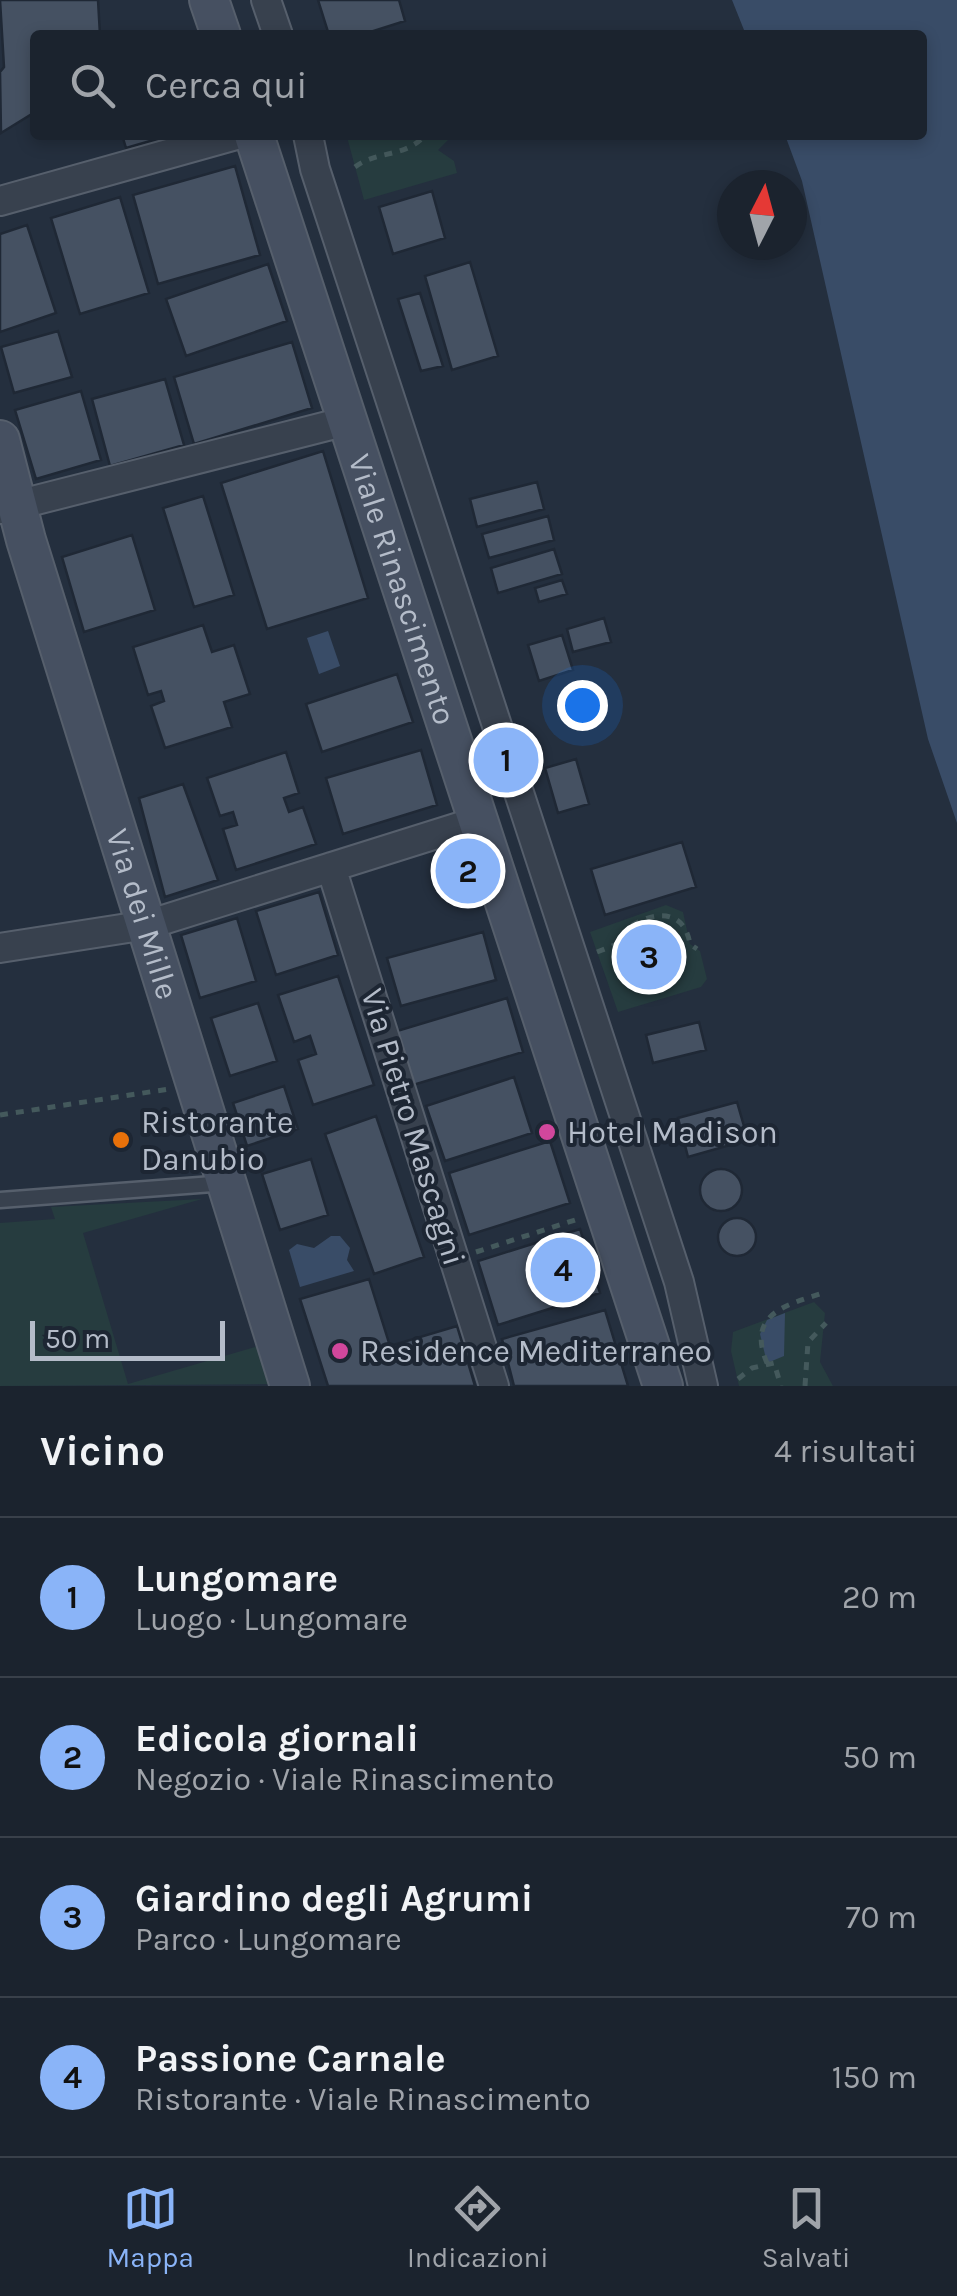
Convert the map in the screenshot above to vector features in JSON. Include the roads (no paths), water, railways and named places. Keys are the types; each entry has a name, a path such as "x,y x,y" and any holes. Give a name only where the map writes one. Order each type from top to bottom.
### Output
{"street":[{"path":"210,0 219,30"},
{"path":"266,0 276,30"},
{"path":"0,202 218,140"},
{"name":"Viale Rinascimento","path":"256,140 663,1386"},
{"path":"309,140 315,169 679,1282 703,1386"},
{"path":"11,525 347,421"},
{"name":"Via dei Mille","path":"0,440 11,525 146,925 290,1386"},
{"path":"0,948 146,925 478,821"},
{"name":"Via Pietro Mascagni","path":"332,867 494,1386"}],"lane":[{"path":"0,1200 227,1183"}],"water":[{"path":"732,0 957,0 957,823 928,739 807,203 807,170 798,170 787,140 927,140 927,30 744,30"},
{"path":"328,631 340,666 319,674 307,638"},
{"path":"331,1236 340,1236 350,1248 347,1260 354,1271 300,1287 289,1250 297,1244 314,1248"},
{"path":"785,1313 784,1356 767,1363 760,1334 767,1320"}],"place":[{"name":"Lungomare","path":"506,760"},
{"name":"Edicola giornali","path":"468,871"},
{"name":"Giardino degli Agrumi","path":"649,957"},
{"name":"Hotel Madison","path":"547,1132"},
{"name":"Ristorante Danubio","path":"121,1140"},
{"name":"Passione Carnale","path":"563,1270"},
{"name":"Residence Mediterraneo","path":"340,1351"}]}
